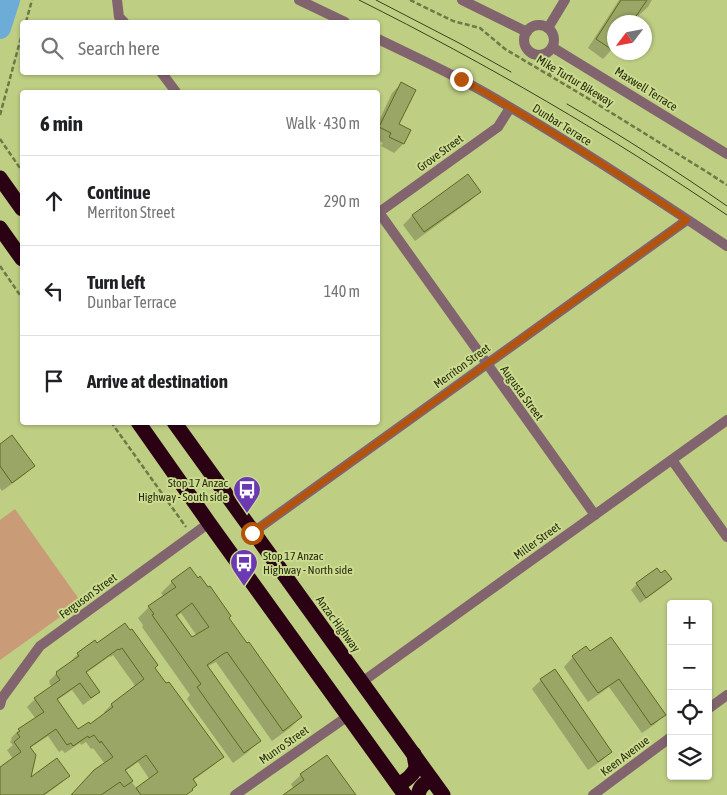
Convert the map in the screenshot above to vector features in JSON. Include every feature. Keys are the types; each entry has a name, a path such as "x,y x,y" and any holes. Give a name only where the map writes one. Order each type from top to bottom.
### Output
{"highway":[{"path":"0,178 20,206"},
{"path":"0,228 20,256"},
{"path":"140,425 402,790"},
{"path":"153,425 162,456"},
{"name":"Anzac Highway","path":"176,425 252,533 443,795"},
{"path":"402,790 405,781 416,766 414,754"},
{"path":"418,795 419,789 424,783 432,780"}],"street":[{"path":"117,0 119,17 122,20"},
{"path":"299,0 341,20"},
{"path":"462,0 527,32"},
{"path":"548,28 565,0"},
{"path":"536,25 548,28 553,35 552,47 543,54 533,53 525,44 527,32 536,25"},
{"name":"Dunbar Terrace","path":"380,39 461,79 510,108 625,178 727,246"},
{"name":"Maxwell Terrace","path":"552,47 727,154"},
{"path":"163,75 174,90"},
{"name":"Grove Street","path":"380,211 498,127 510,108"},
{"name":"Augusta Street","path":"380,215 595,515"},
{"name":"Merriton Street","path":"252,533 687,220"},
{"name":"Miller Street","path":"362,682 727,420"},
{"path":"672,460 727,536"},
{"name":"Ferguson Street","path":"0,705 2,698 40,646 209,523"},
{"path":"712,706 727,695"},
{"name":"Munro Street","path":"235,795 348,716"},
{"name":"Keen Avenue","path":"593,795 667,740"}],"path":[{"path":"27,20 32,0"},
{"name":"Mike Turtur Bikeway","path":"410,0 453,21 480,28 505,49 727,185"},
{"path":"0,115 20,41"},
{"path":"549,75 556,64"},
{"path":"0,139 20,168"},
{"path":"0,266 20,295"},
{"path":"113,425 188,531"}],"shaded area":[{"path":"15,509 81,602 0,660 0,520"}],"building":[{"path":"621,0 647,0 637,15 611,15"},
{"path":"607,22 607,46 596,39"},
{"path":"401,82 416,90 399,124 411,130 404,144 389,137 391,133 380,128"},
{"path":"468,174 481,192 424,232 412,215"},
{"path":"12,435 35,466 12,483 0,466 0,444"},
{"path":"190,567 198,578 200,576 208,587 210,586 231,616 229,618 247,643 249,642 302,717 283,731 227,652 223,654 207,665 261,741 244,753 197,687 201,684 152,615 154,614 148,606 176,587 171,581","holes":["192,603 209,627 192,637 176,615"]},
{"path":"657,568 661,573 665,570 672,579 646,598 636,583"},
{"path":"125,623 130,630 132,629 158,665 155,668 166,683 169,682 224,757 193,779 197,785 186,795 141,795 136,788 158,772 146,755 125,770 133,781 124,787 120,782 101,795 71,795 94,770 113,757 94,735 89,738 88,736 73,746 71,743 67,745 56,729 30,747 36,755 31,777 57,758 70,776 43,795 0,795 0,767 21,752 14,742 20,737 17,733 20,731 18,729 44,712 34,698 60,680 56,672 79,656 77,653 95,640 97,643","holes":["122,648 144,679 111,704 113,707 90,724 89,722 78,729 57,699 80,683 91,698 100,692 86,672"]},
{"path":"611,637 666,715 651,725 619,679 598,693 572,656 586,646 590,651"},
{"path":"555,669 612,752 598,762 540,679"},
{"path":"327,755 356,795 283,795 304,780 300,774"}],"waterway":[{"path":"0,28 9,0"}],"tram line":[{"path":"359,0 501,75 638,157 727,215"},
{"path":"376,0 511,72"},
{"path":"567,104 648,153 727,206"}],"place":[{"name":"Stop 17 Anzac Highway - South side","path":"247,514"},
{"name":"Stop 17 Anzac Highway - North side","path":"244,587"}],"route":[{"path":"252,533 687,220 625,178 461,79"}]}
